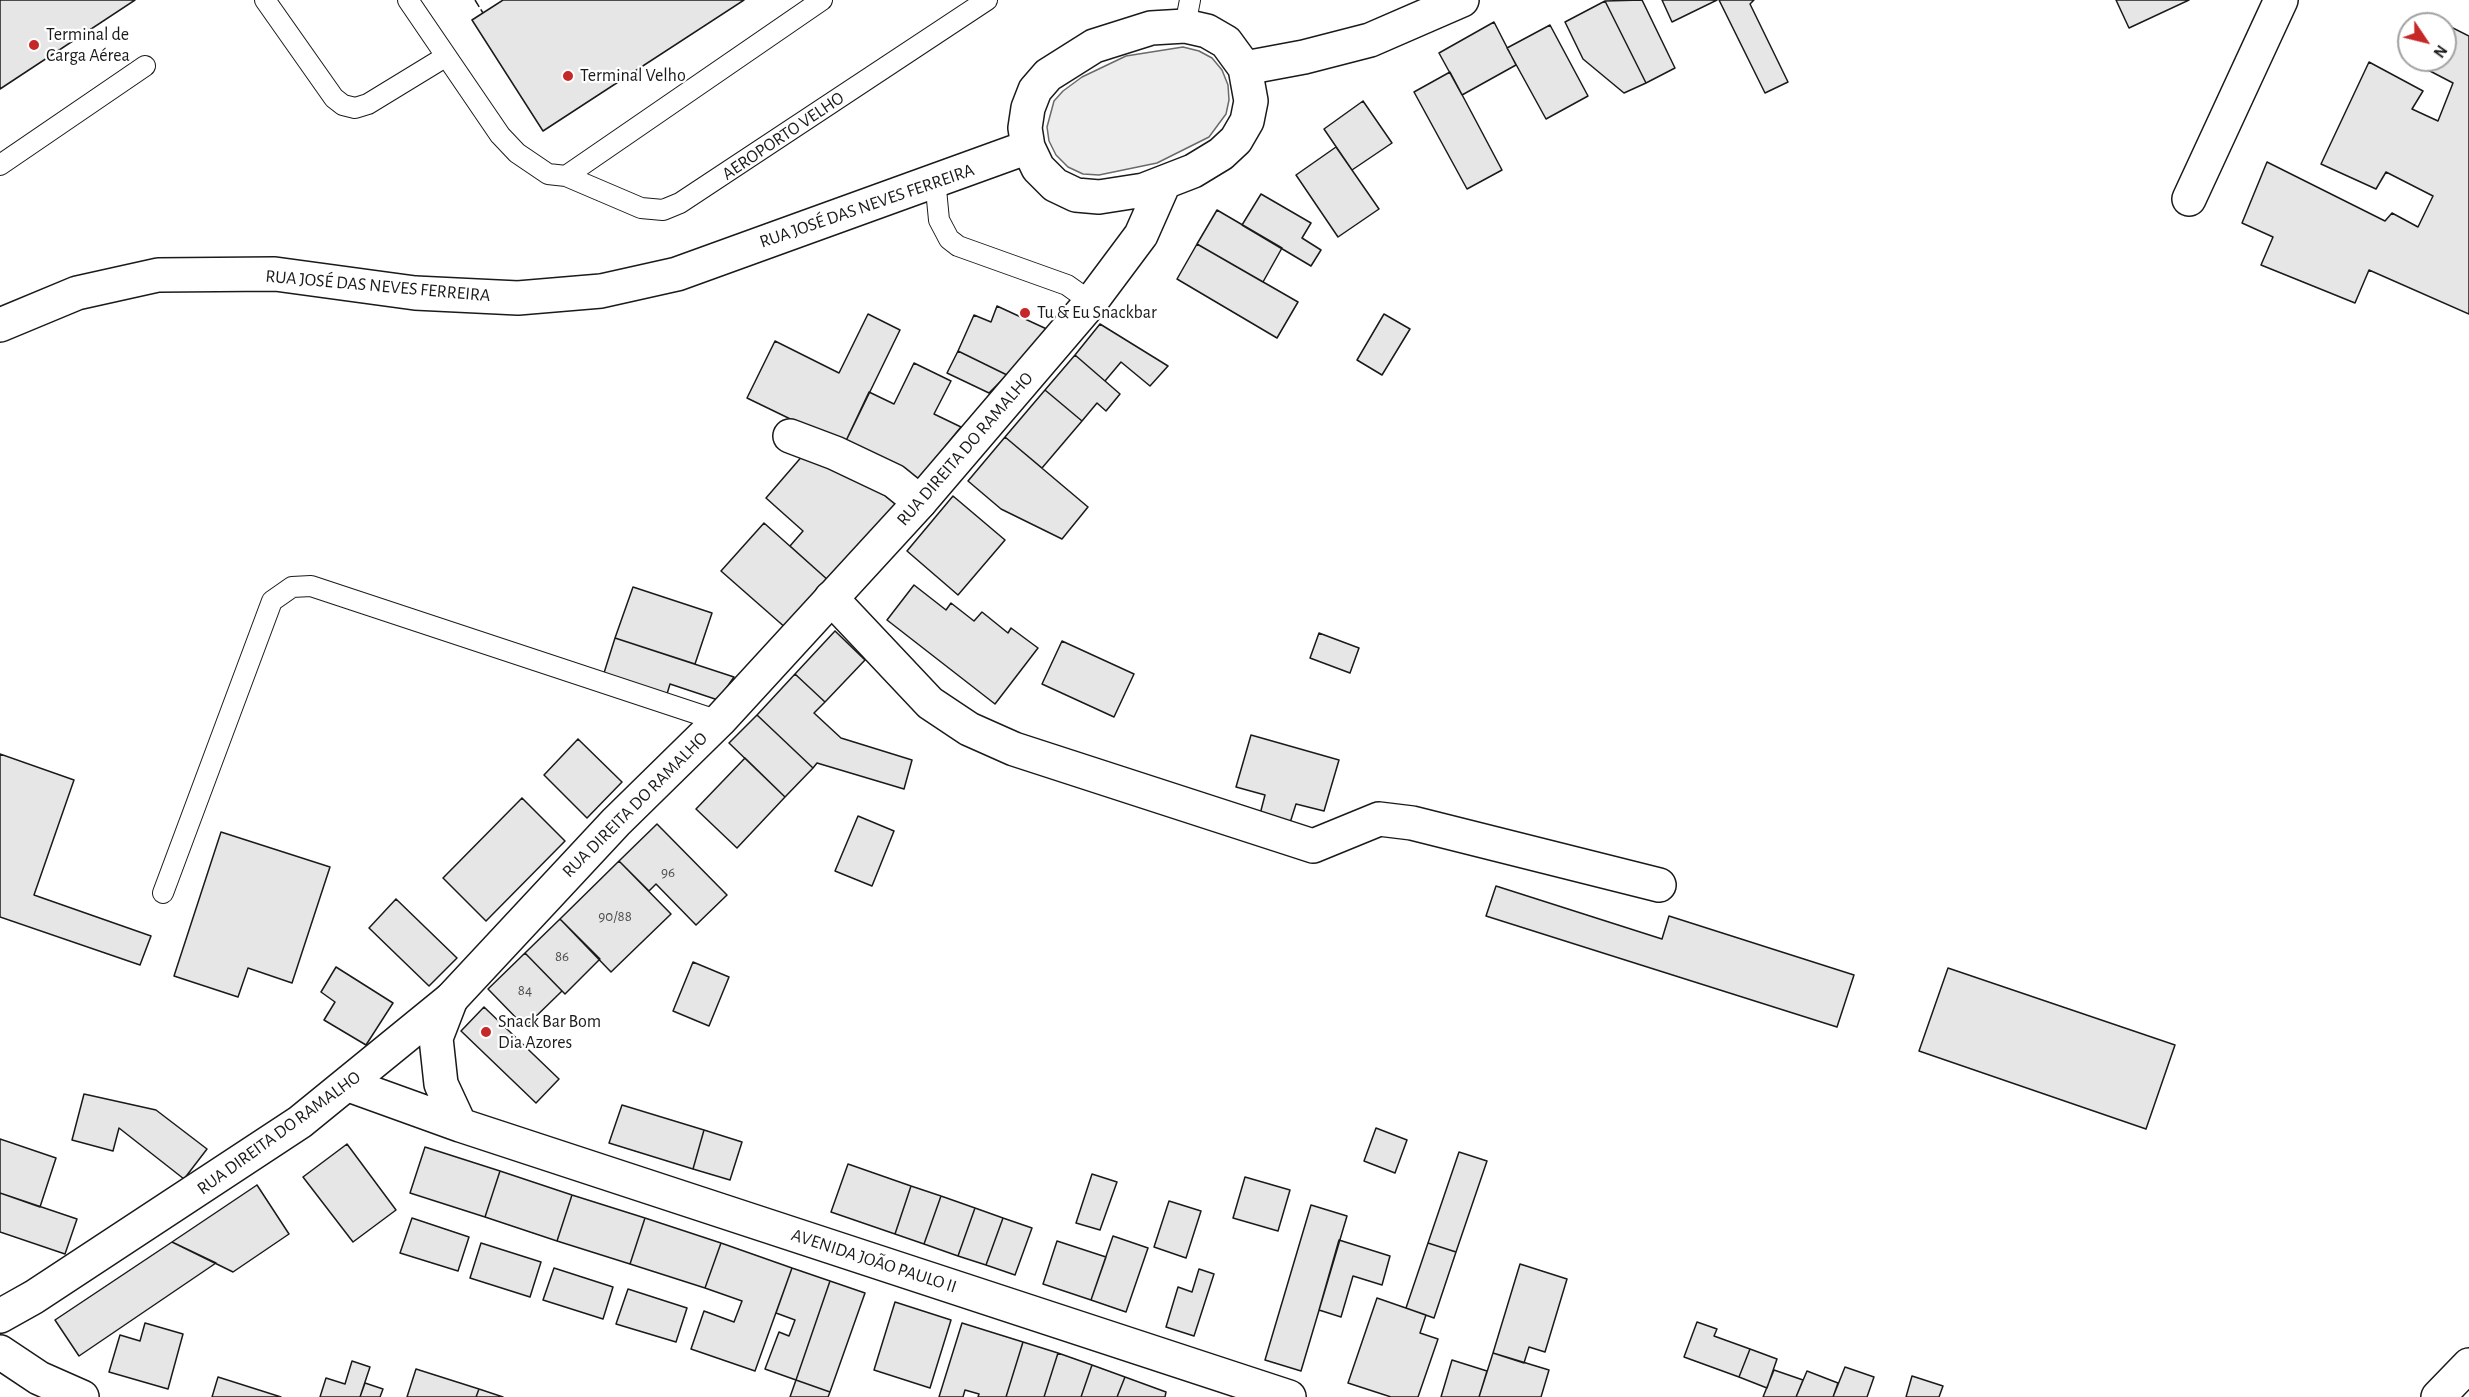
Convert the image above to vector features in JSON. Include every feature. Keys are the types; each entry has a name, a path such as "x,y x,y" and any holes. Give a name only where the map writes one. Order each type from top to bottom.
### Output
{"main road":[{"path":"1245,68 1304,57 1370,40 1462,0"},
{"path":"2189,198 2281,0"},
{"path":"1187,13 1207,31 1226,42 1245,68 1251,101 1247,121 1236,140 1193,171 1164,183 1122,194 1099,197 1077,195 1055,185 1038,168 1028,147 1025,128 1028,108 1035,90 1048,75 1094,46 1120,36 1151,28 1187,13"},
{"name":"RUA JOSÉ DAS NEVES FERREIRA","path":"0,325 77,294 158,275 275,274 415,293 518,298 601,291 677,274 934,179 984,165 1028,147"},
{"name":"RUA DIREITA DO RAMALHO","path":"0,1316 34,1297 216,1180 349,1085 451,999 616,822 719,721 920,502 1091,302 1141,234 1164,183"},
{"path":"790,436 894,481 920,502"},
{"path":"831,598 930,703 969,729 1014,749 1313,846 1379,819 1390,820 1412,823 1659,885"},
{"path":"451,999 436,1038 441,1084 460,1125"},
{"name":"AVENIDA JOÃO PAULO II","path":"349,1085 460,1125 1289,1397"},
{"path":"0,1352 39,1378 82,1397"},
{"path":"2438,1397 2469,1365"}],"lane":[{"path":"265,0 334,98 343,105 355,108 368,104 445,57"},
{"name":"AEROPORTO VELHO","path":"408,0 500,135 517,153 548,174 566,176 641,208 663,210 680,203 987,0"},
{"path":"566,176 822,0"},
{"path":"0,165 145,66"},
{"path":"934,179 939,220 949,239 958,246 1067,285 1091,302"},
{"path":"163,893 272,602 292,587 311,586 719,721"}],"shaded area":[{"path":"1183,47 1199,51 1212,58 1222,70 1228,85 1229,100 1226,114 1209,137 1157,163 1099,175 1083,174 1068,167 1056,155 1049,141 1047,127 1054,101 1063,91 1082,77 1126,56"}],"building":[{"name":"Terminal de Carga Aérea","path":"0,0 135,0 0,89"},
{"name":"Terminal Velho","path":"503,0 744,0 543,131 472,20"},
{"path":"1642,0 1675,68 1646,83 1605,1"},
{"path":"1662,0 1717,0 1672,22"},
{"path":"1719,0 1754,0 1750,4 1788,82 1765,93"},
{"path":"2116,0 2189,0 2129,28"},
{"path":"1605,1 1646,83 1624,93 1583,59 1565,22"},
{"path":"1494,22 1516,65 1462,95 1439,53"},
{"path":"1550,25 1588,96 1546,119 1507,48"},
{"path":"2457,30 2469,36 2469,314 2369,270 2355,303 2261,265 2273,237 2242,223 2267,162 2385,221 2392,213 2418,227 2433,196 2386,172 2376,189 2321,164 2369,62 2423,91 2412,109 2438,121 2453,83 2432,72 2457,72"},
{"path":"1450,72 1502,170 1467,189 1414,92"},
{"path":"1363,101 1392,143 1352,170 1324,129"},
{"path":"1336,147 1379,209 1338,237 1296,175"},
{"path":"1261,194 1311,223 1302,238 1321,250 1311,266 1242,225"},
{"path":"1217,210 1282,248 1263,282 1197,244"},
{"path":"1197,244 1298,302 1277,338 1177,279"},
{"path":"997,306 1051,331 1007,375 958,351 974,315 991,322"},
{"path":"868,314 900,330 844,445 747,398 775,341 839,373"},
{"path":"1384,314 1410,329 1382,375 1357,360"},
{"path":"1100,324 1168,366 1150,386 1121,362 1105,381 1075,355"},
{"path":"958,351 1007,375 989,393 947,373"},
{"path":"1075,355 1120,394 1106,411 1097,403 1082,421 1045,390"},
{"path":"914,363 951,381 934,414 961,427 917,481 844,445 869,392 894,404"},
{"path":"1045,390 1082,421 1042,468 1005,437"},
{"path":"1005,437 1088,507 1062,539 1001,509 968,481"},
{"path":"804,454 902,499 829,581 790,546 803,531 766,498"},
{"path":"953,496 1005,540 958,595 907,551"},
{"path":"764,523 829,581 787,629 721,571"},
{"path":"914,585 946,610 951,603 974,621 982,612 1008,633 1011,628 1038,648 995,704 887,620"},
{"path":"633,587 712,613 695,664 615,638"},
{"path":"835,631 865,660 825,702 795,674"},
{"path":"1319,633 1359,648 1350,673 1310,658"},
{"path":"615,638 734,677 718,700 670,684 667,694 604,673"},
{"path":"1062,641 1134,674 1114,717 1042,684"},
{"path":"795,674 825,702 814,713 841,738 912,760 904,789 817,763 813,768 757,715"},
{"path":"757,715 813,768 785,797 729,743"},
{"path":"1251,735 1339,760 1324,811 1296,804 1289,826 1259,818 1265,795 1236,787"},
{"path":"578,739 622,782 587,818 544,775"},
{"path":"0,754 74,780 34,895 151,936 140,965 0,917"},
{"path":"745,758 785,797 737,848 696,809"},
{"path":"522,798 565,841 486,921 443,878"},
{"path":"858,816 894,831 872,886 835,871"},
{"path":"657,824 727,895 696,925 656,884 649,891 619,861"},
{"path":"221,832 330,867 292,983 248,968 238,997 174,976"},
{"path":"619,861 671,914 611,972 560,919"},
{"path":"1496,886 1662,939 1669,916 1854,975 1837,1027 1486,916"},
{"path":"396,899 457,958 429,986 369,928"},
{"path":"560,919 600,959 565,994 525,953"},
{"path":"525,953 562,991 525,1027 488,989"},
{"path":"693,962 729,977 709,1026 673,1011"},
{"path":"336,967 393,1003 366,1045 324,1020 335,1002 321,992"},
{"path":"1948,968 2175,1045 2146,1129 1919,1051"},
{"path":"484,1007 559,1079 536,1103 461,1031"},
{"path":"84,1094 156,1110 207,1149 184,1179 119,1128 113,1151 72,1140"},
{"path":"622,1105 704,1130 693,1169 609,1143"},
{"path":"1376,1128 1407,1140 1395,1173 1364,1161"},
{"path":"704,1130 742,1142 730,1180 693,1169"},
{"path":"0,1139 56,1158 40,1207 0,1193"},
{"path":"347,1144 396,1210 353,1242 303,1177"},
{"path":"425,1147 500,1171 485,1217 410,1193"},
{"path":"1459,1152 1487,1161 1456,1252 1428,1243"},
{"path":"848,1164 911,1186 895,1234 831,1212"},
{"path":"500,1171 572,1195 557,1241 485,1217"},
{"path":"1092,1174 1117,1182 1100,1230 1076,1223"},
{"path":"1245,1177 1290,1190 1278,1231 1233,1218"},
{"path":"257,1185 289,1234 233,1272 172,1242"},
{"path":"911,1186 941,1196 924,1244 895,1234"},
{"path":"0,1193 77,1219 65,1254 0,1232"},
{"path":"572,1195 645,1218 630,1264 557,1241"},
{"path":"941,1196 975,1208 958,1256 924,1244"},
{"path":"1169,1201 1201,1211 1186,1258 1154,1247"},
{"path":"1311,1205 1347,1216 1301,1371 1265,1360"},
{"path":"975,1208 1003,1218 986,1265 958,1256"},
{"path":"412,1218 469,1237 458,1271 400,1253"},
{"path":"645,1218 721,1243 705,1288 630,1264"},
{"path":"1003,1218 1032,1228 1015,1275 986,1265"},
{"path":"1113,1236 1148,1248 1126,1312 1091,1300"},
{"path":"1339,1240 1390,1256 1382,1285 1353,1276 1341,1317 1319,1310"},
{"path":"1057,1241 1106,1257 1091,1300 1043,1284"},
{"path":"172,1242 216,1263 79,1356 55,1320"},
{"path":"481,1243 541,1262 530,1297 470,1278"},
{"path":"721,1243 792,1268 755,1371 691,1349 704,1311 734,1322 742,1301 705,1288"},
{"path":"1428,1243 1456,1252 1434,1318 1406,1308"},
{"path":"1520,1264 1567,1279 1545,1352 1529,1347 1524,1363 1493,1353"},
{"path":"554,1268 613,1287 603,1319 543,1300"},
{"path":"792,1268 830,1281 796,1380 765,1369 779,1332 789,1336 795,1320 776,1313"},
{"path":"1199,1269 1214,1274 1194,1336 1166,1327 1178,1287 1192,1292"},
{"path":"830,1281 865,1293 830,1392 796,1380"},
{"path":"628,1289 687,1308 676,1342 616,1324"},
{"path":"1377,1298 1426,1315 1420,1333 1438,1339 1418,1397 1391,1397 1348,1383"},
{"path":"895,1302 951,1320 930,1388 874,1370"},
{"path":"1697,1322 1717,1329 1714,1336 1750,1349 1739,1377 1684,1357"},
{"path":"145,1323 183,1334 168,1389 109,1372 120,1335 140,1341"},
{"path":"962,1323 1023,1342 1006,1397 978,1397 979,1394 965,1390 963,1397 939,1397"},
{"path":"1023,1342 1058,1353 1044,1397 1006,1397"},
{"path":"1750,1349 1777,1359 1767,1388 1739,1377"},
{"path":"1058,1353 1092,1365 1081,1397 1044,1397"},
{"path":"1493,1353 1549,1370 1541,1397 1479,1397"},
{"path":"1452,1360 1487,1371 1479,1397 1441,1397"},
{"path":"352,1361 370,1367 360,1397 320,1397 326,1378 345,1384"},
{"path":"1092,1365 1125,1377 1117,1397 1081,1397"},
{"path":"1845,1367 1874,1377 1867,1397 1833,1397"},
{"path":"416,1369 479,1389 476,1397 407,1397"},
{"path":"1774,1370 1803,1380 1796,1397 1763,1397"},
{"path":"1807,1371 1838,1383 1833,1397 1796,1397"},
{"path":"1912,1376 1943,1386 1939,1397 1906,1397"},
{"path":"218,1377 281,1397 212,1397"},
{"path":"1125,1377 1166,1392 1165,1397 1117,1397"},
{"path":"796,1380 830,1392 828,1397 790,1397"},
{"path":"365,1383 383,1389 380,1397 360,1397"},
{"path":"479,1389 503,1397 476,1397"}],"fence":[{"path":"475,0 483,13"}],"place":[{"name":"Terminal de Carga Aérea","path":"34,45"},
{"name":"Terminal Velho","path":"568,76"},
{"name":"Tu & Eu Snackbar","path":"1025,313"},
{"name":"Snack Bar Bom Dia Azores","path":"486,1032"}]}
